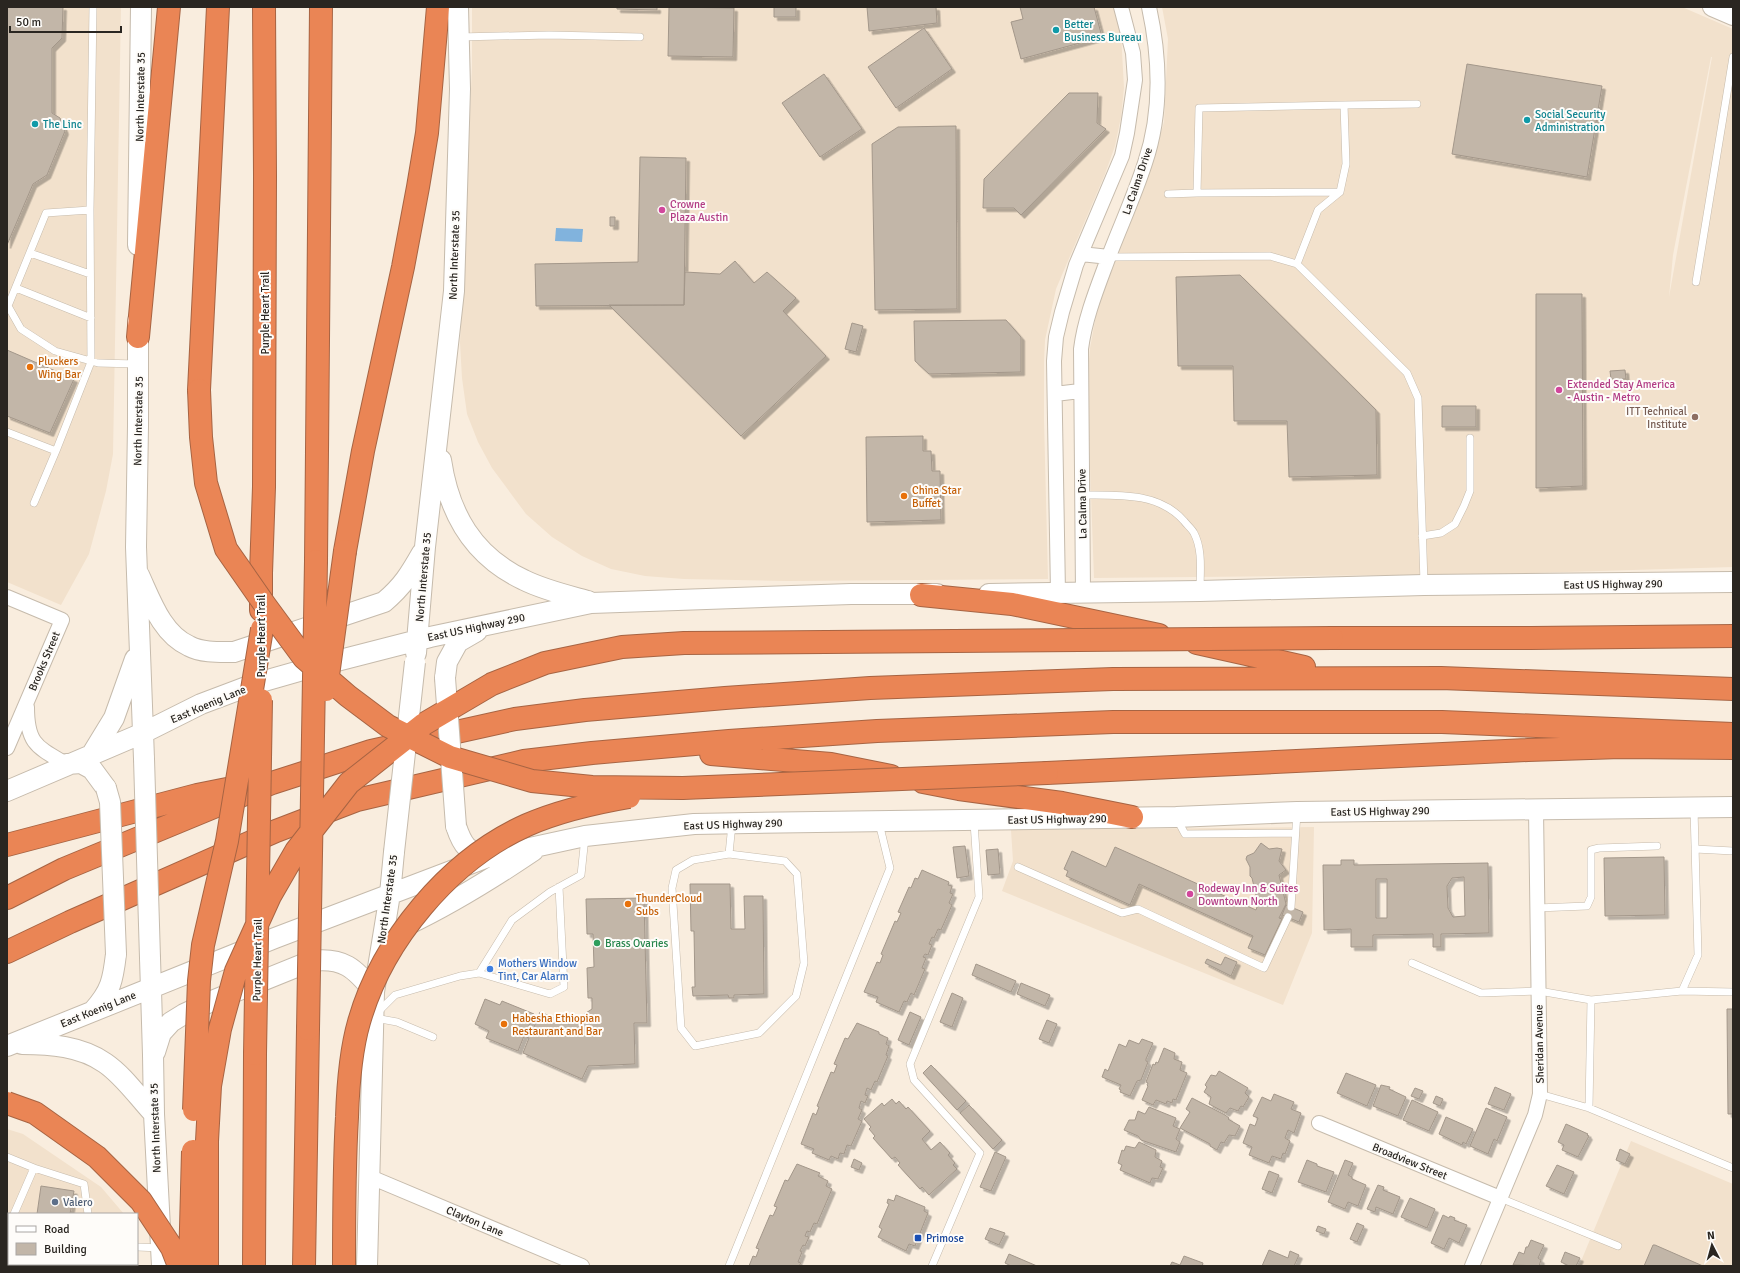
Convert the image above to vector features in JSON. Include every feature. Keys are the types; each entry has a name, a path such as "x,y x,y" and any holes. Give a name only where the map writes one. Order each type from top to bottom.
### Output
{"highway":[{"path":"138,337 169,7"},
{"path":"218,7 200,390 201,437 206,483 226,549 304,658 348,696 388,726 450,757 532,781 592,787 683,788 1047,773 1536,750 1621,747 1733,748"},
{"path":"304,1266 313,788 321,7"},
{"path":"313,788 345,551 365,444 402,274 427,133 438,7"},
{"name":"Purple Heart Trail","path":"254,1266 255,1054 262,629 261,574 264,471 264,9"},
{"path":"921,594 1012,604 1272,661 1358,677"},
{"path":"190,1266 196,1037 203,945 227,841 262,629"},
{"path":"207,1266 208,1141 211,1079 220,1029 236,971 270,896 296,851 349,783 424,724 492,684 545,663 622,646 684,643 1332,638 1733,637"},
{"path":"7,898 64,869 272,783 371,750 515,719 585,710 847,689 1113,679 1358,677 1464,679 1733,689"},
{"path":"7,952 70,922 276,831 357,800 524,761 592,753 729,741 877,731 1113,722 1442,722 1733,734"},
{"path":"592,753 721,754 831,764 959,789 1062,803 1132,817"},
{"path":"7,845 231,787 272,783"},
{"path":"344,1266 345,1145 348,1093 354,1045 359,1022 372,986 405,928 435,892 460,868 505,836 516,830 565,811 607,801 683,788"},
{"path":"7,1103 35,1113 96,1157 141,1201 172,1248 179,1266"}],"main road":[{"name":"North Interstate 35","path":"141,7 137,282 139,364 136,570 138,648 144,759 154,1114 162,1257"},
{"name":"North Interstate 35","path":"367,1266 368,1176 374,992 390,894 418,640 425,547 454,291 460,89 458,7"},
{"path":"438,440 442,472 449,498 462,527 478,547 499,566 524,580 557,593 591,602"},
{"path":"136,570 162,622 172,636 190,647 211,652 234,652 384,602 399,589 410,574 425,547"},
{"name":"East US Highway 290","path":"418,640 591,602 851,594 1082,593 1424,585 1733,582"},
{"path":"488,624 458,642 447,662 445,678 456,826 461,840 472,852 488,857"},
{"name":"East Koenig Lane","path":"7,791 66,764 142,734 201,704 254,684 418,640"},
{"path":"92,754 114,718 138,648"},
{"path":"66,764 81,763 92,769 106,788 110,802 116,954 114,975 105,997 91,1012"},
{"name":"East US Highway 290","path":"390,894 488,857 543,844 585,836 686,825 732,823 1176,817 1297,812 1733,807"},
{"path":"374,992 387,951 406,926 426,916 543,844"},
{"name":"East Koenig Lane","path":"9,1045 390,894"},
{"path":"153,1055 161,1033 171,1022 184,1014 212,1001 311,961 326,960 342,964 359,973 374,992"},
{"path":"9,1045 46,1044 65,1046 84,1052 104,1062 119,1074 154,1114"}],"street":[{"name":"La Calma Drive","path":"1058,593 1054,361 1056,337 1062,312 1081,254 1122,156 1132,107 1135,80 1133,53 1122,7"},
{"name":"La Calma Drive","path":"1082,593 1080,391 1083,331 1109,257 1146,162 1153,134 1157,109 1158,61 1149,7"},
{"path":"1712,7 1733,16"},
{"path":"1081,254 1109,257"},
{"path":"1055,394 1080,391"},
{"name":"Brooks Street","path":"7,597 62,620 7,748"},
{"name":"Brooks Street","path":"27,702 27,725 32,738 40,749 66,764"},
{"name":"Sheridan Avenue","path":"1472,1266 1535,1115 1540,1094 1536,810"},
{"name":"Broadview Street","path":"1319,1123 1500,1198"},
{"name":"Clayton Lane","path":"368,1176 582,1266"}],"lane":[{"path":"34,503 91,362 90,210 93,7"},
{"path":"459,38 549,35 640,36"},
{"path":"1696,282 1730,89 1733,57"},
{"path":"1197,193 1199,108 1417,104"},
{"path":"1297,264 1318,210 1340,192 1346,164 1344,105"},
{"path":"1168,194 1340,192"},
{"path":"90,210 46,213 8,306 21,329 55,351 91,362 139,364"},
{"path":"30,253 90,274"},
{"path":"1109,257 1270,256 1297,264 1408,373 1418,398 1424,585"},
{"path":"16,288 91,318"},
{"path":"7,432 56,451"},
{"path":"1422,536 1441,532 1455,524 1464,506 1470,491 1470,438"},
{"path":"1081,495 1128,496 1154,500 1175,511 1194,533 1200,554 1200,591"},
{"path":"1682,991 1698,955 1694,807"},
{"path":"1291,907 1297,812"},
{"path":"1176,817 1186,834 1295,833"},
{"path":"932,1266 980,1153 914,1080 910,1064 979,897 973,820"},
{"path":"729,1266 890,868 878,821"},
{"path":"729,854 732,823"},
{"path":"479,973 512,920 560,887 581,875 585,836"},
{"path":"1538,908 1587,906 1591,897 1591,850 1599,848 1657,846"},
{"path":"1695,849 1733,851"},
{"path":"729,854 785,861 797,874 804,963 796,996 759,1033 695,1046 680,1028 672,888 676,870 693,860 729,854"},
{"path":"1018,867 1122,913 1138,909 1264,968 1288,917"},
{"path":"373,1018 395,995 460,976 479,973 550,994 564,987 560,887"},
{"path":"1412,963 1481,993 1539,991 1591,1000 1682,991 1733,992"},
{"path":"1589,1108 1591,1000"},
{"path":"373,1018 397,1022 433,1037"},
{"path":"1540,1094 1589,1108 1733,1168"},
{"path":"7,1157 34,1168 84,1184 88,1213"},
{"path":"14,1213 34,1168"},
{"path":"1500,1198 1618,1246"},
{"path":"138,1247 162,1257"}],"shaded area":[{"path":"7,7 121,7 113,454 106,491 89,554 61,605 7,582"},
{"path":"472,7 1115,7 1121,33 1124,88 1121,117 1115,146 1105,174 1056,289 1045,340 1044,420 1048,579 787,581 684,579 645,576 611,569 582,556 552,537 526,514 492,468 478,442 467,414 462,378 460,343 472,67"},
{"path":"1162,7 1682,7 1733,29 1733,567 1495,574 1094,578 1087,385 1090,348 1097,310 1156,150 1164,122 1168,39","holes":["1712,57 1669,297 1673,255"]},
{"path":"1314,827 1312,933 1283,1005 1002,891 1013,861 1011,830"},
{"path":"7,1129 23,1134 101,1187 123,1213 8,1213 8,1265 134,1266 7,1266"},
{"path":"1631,1141 1733,1184 1733,1266 1579,1266"}],"water":[{"path":"556,228 583,229 582,242 555,241"}],"building":[{"name":"The Linc","path":"7,7 63,7 62,38 52,48 52,113 60,118 65,131 47,175 33,184 7,245"},
{"path":"617,7 657,7 657,10 617,9"},
{"path":"669,7 734,8 733,57 668,56"},
{"path":"774,7 796,7 796,17 774,17"},
{"path":"867,7 936,7 937,23 869,31"},
{"name":"Better Business Bureau","path":"1020,7 1094,7 1102,37 1021,59 1011,22 1023,19"},
{"path":"924,28 952,69 896,108 868,67"},
{"name":"Social Security Administration","path":"1467,64 1602,86 1587,177 1452,154"},
{"path":"824,74 862,129 820,157 782,103"},
{"path":"1069,93 1098,93 1097,123 1106,129 1021,215 1014,208 983,208 984,179"},
{"path":"956,126 957,309 875,310 872,144 898,127"},
{"name":"Crowne Plaza Austin","path":"640,157 686,158 684,305 536,306 535,264 638,262"},
{"path":"610,217 615,217 615,226 610,226"},
{"path":"735,261 754,283 767,272 796,298 783,311 826,356 741,436 609,305 684,305 685,272 720,274"},
{"path":"1240,275 1376,410 1377,475 1289,477 1287,421 1234,421 1233,366 1178,366 1176,277"},
{"name":"Extended Stay America - Austin - Metro","path":"1536,294 1582,294 1583,486 1536,488"},
{"path":"1006,320 1021,337 1021,372 929,374 915,361 914,321"},
{"path":"852,323 863,326 856,352 845,349"},
{"path":"7,350 74,379 50,433 7,416"},
{"path":"1625,370 1626,379 1611,379 1610,371"},
{"path":"1442,406 1476,406 1476,427 1442,427"},
{"name":"China Star Buffet","path":"923,436 923,451 931,451 932,471 940,471 941,520 867,522 866,437"},
{"name":"Rodeway Inn & Suites Downtown North","path":"1261,843 1269,849 1282,849 1279,861 1286,870 1279,875 1286,904 1279,918 1282,919 1265,955 1248,948 1253,936 1139,884 1130,905 1066,876 1068,871 1064,869 1072,851 1106,867 1115,847 1256,910 1258,904 1252,878 1250,876 1250,867 1246,859 1247,856 1254,853"},
{"path":"965,846 969,876 957,878 953,847"},
{"path":"998,849 1000,874 988,875 986,850"},
{"path":"1664,857 1665,915 1605,916 1604,858"},
{"path":"1341,860 1354,860 1354,865 1488,863 1489,933 1441,934 1441,947 1433,947 1433,934 1373,935 1373,947 1351,947 1351,929 1324,930 1323,865 1341,865","holes":["1464,877 1465,916 1453,917 1448,908 1447,886 1452,878","1376,879 1387,879 1387,918 1376,918"]},
{"path":"922,870 949,882 948,885 952,886 950,893 953,894 949,903 952,905 941,930 938,929 934,938 932,937 929,944 932,945 928,955 925,954 923,957 926,958 922,968 925,969 914,995 911,993 907,1002 904,1001 899,1012 876,1002 878,997 864,992 877,962 880,963 883,955 881,954 895,921 897,922 901,913 898,912 909,887 911,888 915,878 918,879"},
{"path":"690,884 730,884 731,929 745,929 744,896 763,896 764,994 734,995 734,998 729,998 728,995 693,996 692,987 695,987 694,931 691,931"},
{"path":"644,898 647,1023 634,1023 635,1064 588,1066 582,1079 523,1053 529,1038 524,1036 518,1051 486,1038 489,1031 475,1024 485,999 500,1005 502,1001 534,1014 527,1030 532,1032 540,1012 569,1024 592,1009 592,998 588,998 587,968 594,967 593,934 587,934 586,899"},
{"path":"1286,905 1303,912 1299,922 1282,915"},
{"path":"1225,957 1237,962 1231,976 1205,963 1207,959 1221,965"},
{"path":"976,964 1016,981 1011,992 972,975"},
{"path":"1021,983 1050,995 1045,1006 1017,994"},
{"path":"952,993 963,998 952,1027 940,1022"},
{"path":"1727,1009 1733,1009 1733,1114 1728,1114"},
{"path":"910,1012 921,1017 909,1045 898,1040"},
{"path":"1047,1020 1057,1024 1049,1043 1039,1039"},
{"path":"857,1023 879,1032 879,1034 888,1038 886,1044 889,1046 886,1055 888,1056 877,1082 875,1081 871,1090 867,1088 865,1095 868,1096 865,1103 861,1101 859,1108 862,1110 858,1119 862,1121 851,1146 847,1145 844,1154 840,1153 838,1159 831,1156 829,1160 812,1153 814,1149 801,1144 813,1113 816,1115 819,1107 817,1106 831,1072 834,1073 837,1065 834,1064 845,1038 848,1039"},
{"path":"1142,1039 1153,1043 1146,1059 1148,1062 1141,1080 1137,1081 1130,1096 1120,1092 1121,1090 1119,1089 1121,1085 1102,1077 1105,1069 1108,1071 1119,1044 1126,1047 1129,1040 1139,1044"},
{"path":"1164,1048 1175,1053 1174,1059 1182,1062 1180,1070 1187,1073 1176,1100 1173,1099 1172,1103 1167,1101 1166,1104 1156,1100 1153,1105 1142,1100 1148,1086 1148,1083 1146,1082 1153,1064 1155,1065 1156,1062 1158,1063"},
{"path":"931,1065 966,1101 957,1110 923,1073"},
{"path":"1219,1071 1248,1088 1245,1093 1249,1097 1243,1107 1241,1106 1238,1111 1230,1108 1226,1113 1209,1104 1211,1097 1204,1092 1207,1087 1205,1085 1211,1075 1216,1076"},
{"path":"1346,1073 1376,1085 1367,1106 1337,1093"},
{"path":"1381,1085 1390,1087 1389,1089 1406,1097 1398,1116 1373,1106"},
{"path":"1495,1087 1511,1094 1504,1110 1488,1104"},
{"path":"1415,1088 1423,1091 1419,1099 1411,1096"},
{"path":"1274,1094 1294,1102 1291,1109 1301,1113 1294,1133 1288,1130 1285,1138 1290,1141 1285,1154 1283,1153 1281,1159 1272,1156 1269,1163 1249,1155 1252,1147 1243,1143 1250,1124 1255,1126 1258,1118 1253,1116 1262,1097 1271,1101"},
{"path":"1436,1096 1443,1099 1440,1106 1433,1103"},
{"path":"1192,1098 1225,1115 1229,1118 1228,1119 1240,1126 1235,1136 1229,1135 1224,1143 1221,1142 1217,1150 1210,1146 1210,1144 1180,1128 1190,1112 1186,1109"},
{"path":"892,1099 896,1104 899,1101 906,1109 908,1107 930,1131 922,1139 931,1150 940,1142 950,1153 948,1155 955,1163 953,1165 957,1169 929,1195 922,1187 920,1189 898,1165 900,1163 895,1157 892,1159 873,1138 875,1136 869,1129 871,1127 864,1119 882,1103 884,1106"},
{"path":"1412,1100 1438,1112 1429,1131 1403,1120"},
{"path":"969,1105 1002,1140 993,1149 960,1113"},
{"path":"1149,1107 1176,1118 1173,1126 1180,1129 1176,1139 1180,1142 1176,1152 1141,1140 1138,1136 1124,1130 1129,1120 1135,1120 1138,1111 1145,1114"},
{"path":"1486,1108 1507,1117 1497,1141 1494,1139 1488,1154 1470,1146"},
{"path":"1446,1117 1473,1129 1466,1144 1463,1142 1462,1145 1439,1134"},
{"path":"1566,1124 1588,1134 1587,1135 1589,1136 1578,1157 1562,1150 1564,1145 1558,1142"},
{"path":"1139,1142 1156,1150 1155,1157 1162,1161 1160,1167 1163,1168 1158,1179 1152,1178 1150,1183 1120,1170 1122,1165 1118,1163 1122,1150 1124,1151 1126,1146 1135,1148"},
{"path":"1620,1149 1630,1154 1625,1164 1616,1160"},
{"path":"995,1152 1006,1157 991,1191 980,1187"},
{"path":"854,1159 862,1163 859,1170 851,1167"},
{"path":"1307,1160 1317,1164 1317,1166 1334,1172 1326,1192 1298,1182"},
{"path":"1345,1160 1353,1163 1348,1175 1352,1177 1352,1179 1366,1185 1358,1206 1348,1202 1345,1209 1328,1202"},
{"path":"797,1164 820,1173 818,1176 828,1181 826,1186 832,1189 817,1224 814,1223 810,1232 807,1231 805,1236 809,1237 805,1246 803,1245 800,1251 802,1252 798,1262 801,1263 799,1266 749,1266 753,1256 756,1257 759,1249 756,1248 770,1215 773,1216 777,1207 774,1206 785,1180 788,1181"},
{"path":"1557,1165 1574,1172 1564,1194 1546,1186"},
{"path":"1269,1171 1279,1175 1272,1193 1262,1189"},
{"path":"1378,1185 1384,1187 1383,1190 1400,1197 1393,1214 1376,1207 1375,1212 1367,1209"},
{"name":"Valero","path":"41,1186 74,1191 70,1213 37,1213"},
{"path":"896,1195 925,1207 924,1211 928,1213 915,1246 909,1244 906,1251 878,1237 882,1229 879,1227 889,1204 887,1203 888,1199 894,1201"},
{"path":"1410,1198 1435,1209 1427,1228 1401,1217"},
{"path":"1443,1215 1449,1218 1450,1216 1455,1218 1454,1220 1467,1225 1459,1243 1449,1238 1444,1249 1431,1243"},
{"path":"1357,1223 1364,1226 1357,1242 1350,1239"},
{"path":"1318,1226 1326,1229 1324,1234 1316,1231"},
{"path":"990,1228 1005,1233 999,1245 985,1239"},
{"path":"1531,1240 1544,1245 1538,1258 1541,1260 1539,1266 1513,1265 1519,1252 1524,1254 1526,1247 1528,1247"},
{"path":"1653,1245 1655,1245 1703,1266 1644,1266"},
{"path":"1269,1250 1288,1258 1290,1251 1299,1255 1294,1266 1262,1266"},
{"path":"1565,1252 1580,1258 1576,1266 1569,1266 1561,1262"},
{"path":"1009,1254 1037,1266 1011,1266 1005,1263"},
{"path":"1184,1256 1203,1263 1202,1266 1170,1266 1172,1262 1180,1265"}],"place":[{"name":"Better Business Bureau","path":"1056,30"},
{"name":"Social Security Administration","path":"1527,120"},
{"name":"The Linc","path":"35,124"},
{"name":"Crowne Plaza Austin","path":"662,210"},
{"name":"Pluckers Wing Bar","path":"30,367"},
{"name":"Extended Stay America - Austin - Metro","path":"1559,390"},
{"name":"ITT Technical Institute","path":"1695,417"},
{"name":"China Star Buffet","path":"904,496"},
{"name":"Rodeway Inn & Suites Downtown North","path":"1190,894"},
{"name":"ThunderCloud Subs","path":"628,904"},
{"name":"Brass Ovaries","path":"597,943"},
{"name":"Mothers Window Tint, Car Alarm","path":"490,969"},
{"name":"Habesha Ethiopian Restaurant and Bar","path":"504,1024"},
{"name":"Valero","path":"55,1202"},
{"name":"Primose","path":"918,1238"}]}
